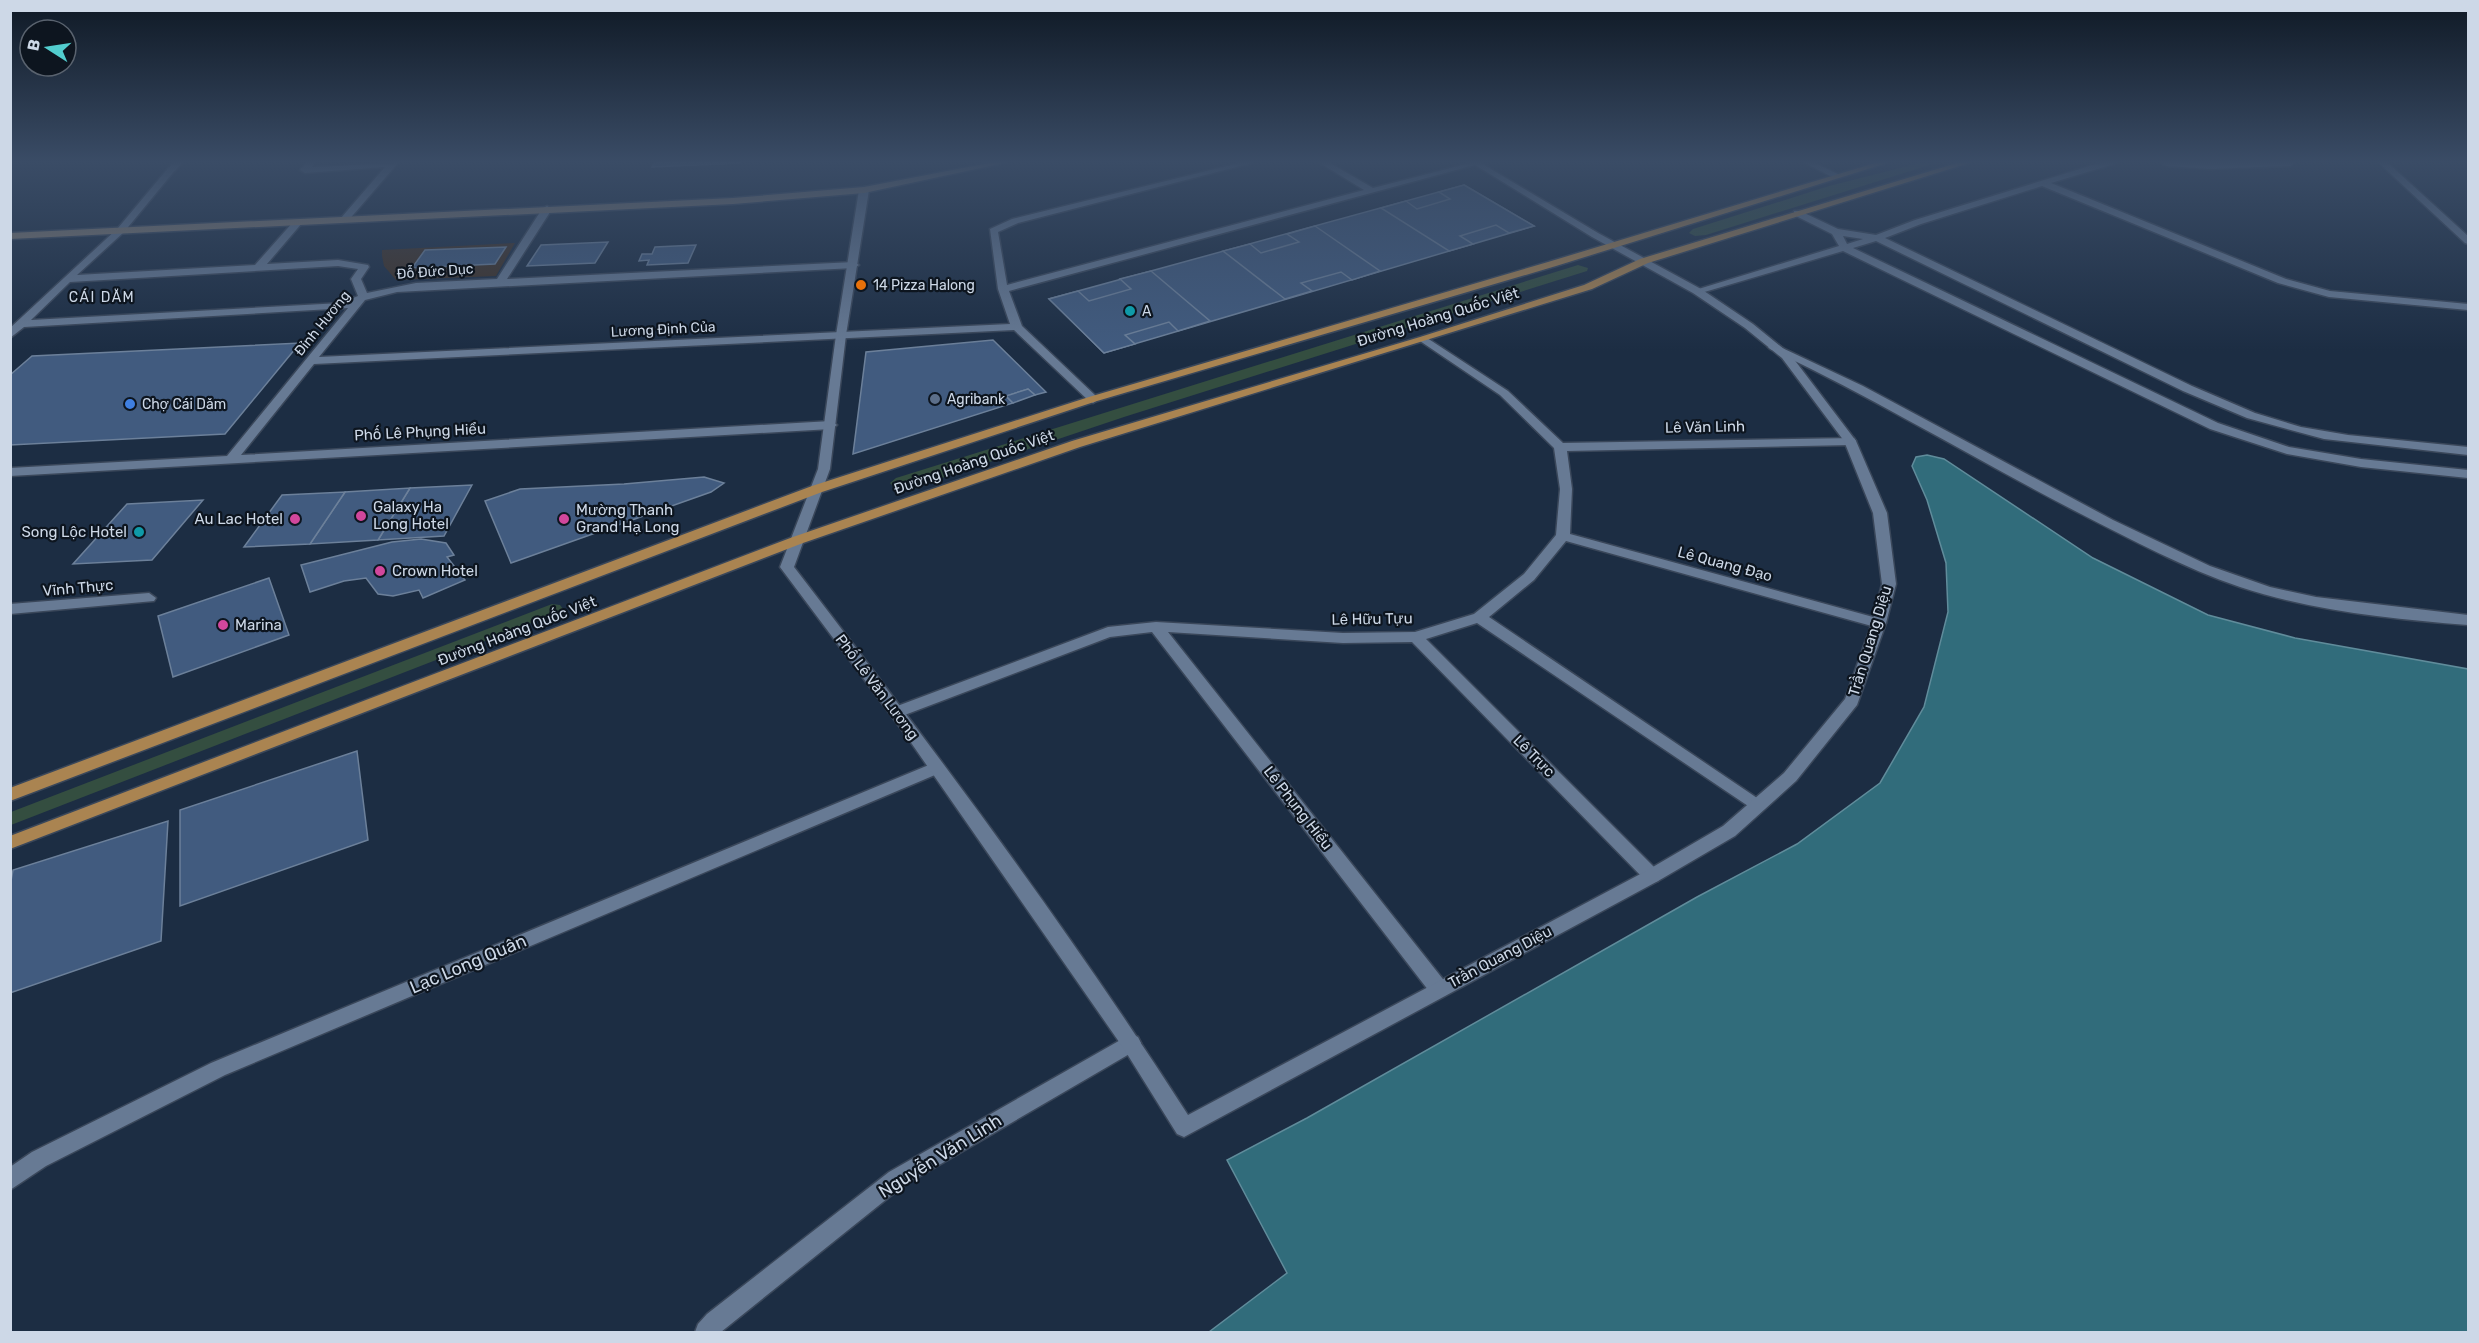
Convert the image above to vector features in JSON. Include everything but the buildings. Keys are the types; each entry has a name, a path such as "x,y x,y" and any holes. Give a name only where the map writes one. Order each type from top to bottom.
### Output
{"main road":[{"path":"10,236 230,226"},
{"name":"Đường Hoàng Quốc Việt","path":"10,795 817,489 1093,399 1676,226"},
{"name":"Đường Hoàng Quốc Việt","path":"10,843 798,540 1076,444 1424,339 1588,286 1644,261 1757,226"}],"street":[{"path":"10,335 125,226"},
{"path":"259,267 295,226"},
{"path":"500,282 536,226"},
{"name":"Phố Lê Văn Lương","path":"859,226 841,334 824,469 787,567 897,712 1131,1043 1184,1127"},
{"path":"1004,226 993,231 1004,289 1017,327 1093,399"},
{"path":"1004,289 1242,226"},
{"name":"Trần Quang Diệu","path":"1184,1127 1652,876 1729,831 1790,777 1852,701 1889,584 1880,513 1850,441 1786,356 1749,326 1697,291 1582,226"},
{"path":"1823,226 1836,232 1877,238 2175,383 2214,401 2278,424 2347,439 2469,451"},
{"path":"1697,291 1845,248 1909,226"},
{"path":"2148,226 2282,280 2329,294 2469,307"},
{"path":"2452,226 2469,241"},
{"path":"1836,232 1845,248 2214,426 2287,450 2361,463 2469,474"},
{"name":"Đỉnh Hương","path":"67,279 338,263 364,267 356,279 363,296 231,459"},
{"name":"Đỗ Đức Dục","path":"21,324 343,306 363,296 383,290 416,286 854,265"},
{"name":"Lương Định Của","path":"310,361 1017,327"},
{"path":"1424,339 1504,393 1560,447 1566,489 1563,536"},
{"path":"1774,347 1824,369 2079,509 2176,557 2267,590 2345,606 2469,620"},
{"path":"2278,424 2287,450"},
{"name":"Phố Lê Phụng Hiểu","path":"10,472 831,425"},
{"name":"Lê Văn Linh","path":"1560,447 1850,441"},
{"name":"Lê Quang Đạo","path":"1563,536 1878,623"},
{"name":"Lê Hữu Tựu","path":"897,712 1108,632 1156,627 1343,638 1416,637 1479,617 1529,577 1563,536"},
{"name":"Vĩnh Thực","path":"10,609 149,598"},
{"path":"1479,617 1757,806"},
{"name":"Lê Phụng Hiểu","path":"1156,627 1439,989"},
{"name":"Lê Trực","path":"1416,637 1652,876"},
{"name":"Lạc Long Quân","path":"10,1180 39,1159 218,1069 936,768"},
{"name":"Nguyễn Văn Linh","path":"706,1332 896,1179 1131,1043"}],"shaded area":[{"path":"1704,226 1736,226 1695,236 1689,233"},
{"path":"515,243 496,276 396,280 384,266 382,256 382,250"},
{"path":"1578,265 1588,268 1587,271 1124,417 903,491 896,490 890,483 896,478"},
{"path":"1927,455 1944,459 2093,558 2208,615 2295,638 2468,669 2468,1332 1209,1332 1287,1273 1227,1160 1307,1118 1697,897 1797,844 1880,783 1924,707 1948,612 1946,563 1927,500 1912,466 1916,457"},
{"path":"552,604 560,605 563,609 11,825 11,812"}],"place":[{"name":"14 Pizza Halong","path":"861,285"},
{"name":"A","path":"1130,311"},
{"name":"Agribank","path":"935,399"},
{"name":"Chợ Cái Dăm","path":"130,404"},
{"name":"Galaxy Ha Long Hotel","path":"361,516"},
{"name":"Au Lac Hotel","path":"295,519"},
{"name":"Mường Thanh Grand Hạ Long","path":"564,519"},
{"name":"Song Lộc Hotel","path":"139,532"},
{"name":"Crown Hotel","path":"380,571"},
{"name":"Marina","path":"223,625"}],"district":[{"name":"CÁI DĂM","path":"102,297"}]}
